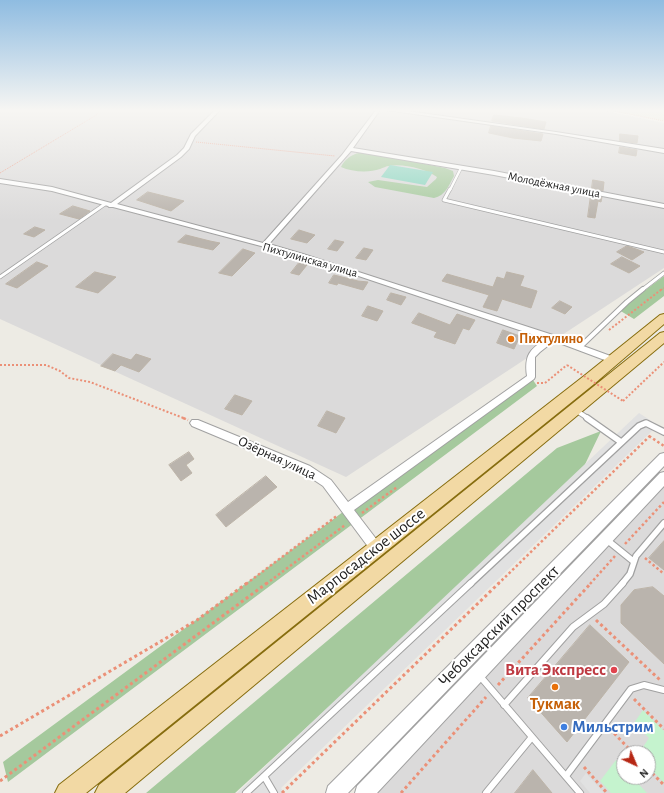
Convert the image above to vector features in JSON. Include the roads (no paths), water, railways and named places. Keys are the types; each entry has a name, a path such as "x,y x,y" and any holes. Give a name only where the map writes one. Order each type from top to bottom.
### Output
{"main road":[{"name":"Марпосадское шоссе","path":"67,793 664,318"},
{"name":"Марпосадское шоссе","path":"107,793 664,336"}],"street":[{"path":"108,205 179,156 187,147"},
{"path":"640,147 664,151"},
{"path":"264,246 350,149"},
{"name":"Молодёжная улица","path":"350,149 664,206"},
{"name":"Пихтулинская улица","path":"0,181 52,189 302,255 580,347 613,360"},
{"path":"347,509 534,380 529,362 535,350 553,338"},
{"name":"Озёрная улица","path":"195,422 306,469 327,482 376,548"},
{"name":"Чебоксарский проспект","path":"335,793 664,458"},
{"name":"Чебоксарский проспект","path":"364,793 664,477"}],"lane":[{"path":"461,168 444,200 664,252"},
{"path":"0,277 108,205"},
{"path":"580,347 627,302 664,274"},
{"path":"575,410 621,442"},
{"path":"246,793 639,426 646,424 664,432"},
{"path":"504,705 573,627 604,604 628,576 633,561 638,553 664,523"},
{"path":"606,538 633,561"},
{"path":"478,674 580,793"},
{"path":"566,776 628,693 635,686 644,684 664,690"},
{"path":"486,793 532,737"},
{"path":"264,776 274,793"}],"place":[{"name":"Пихтулино","path":"511,339"},
{"name":"Вита Экспресс","path":"614,670"},
{"name":"Тукмак","path":"555,687"},
{"name":"Мильстрим","path":"564,727"}]}
